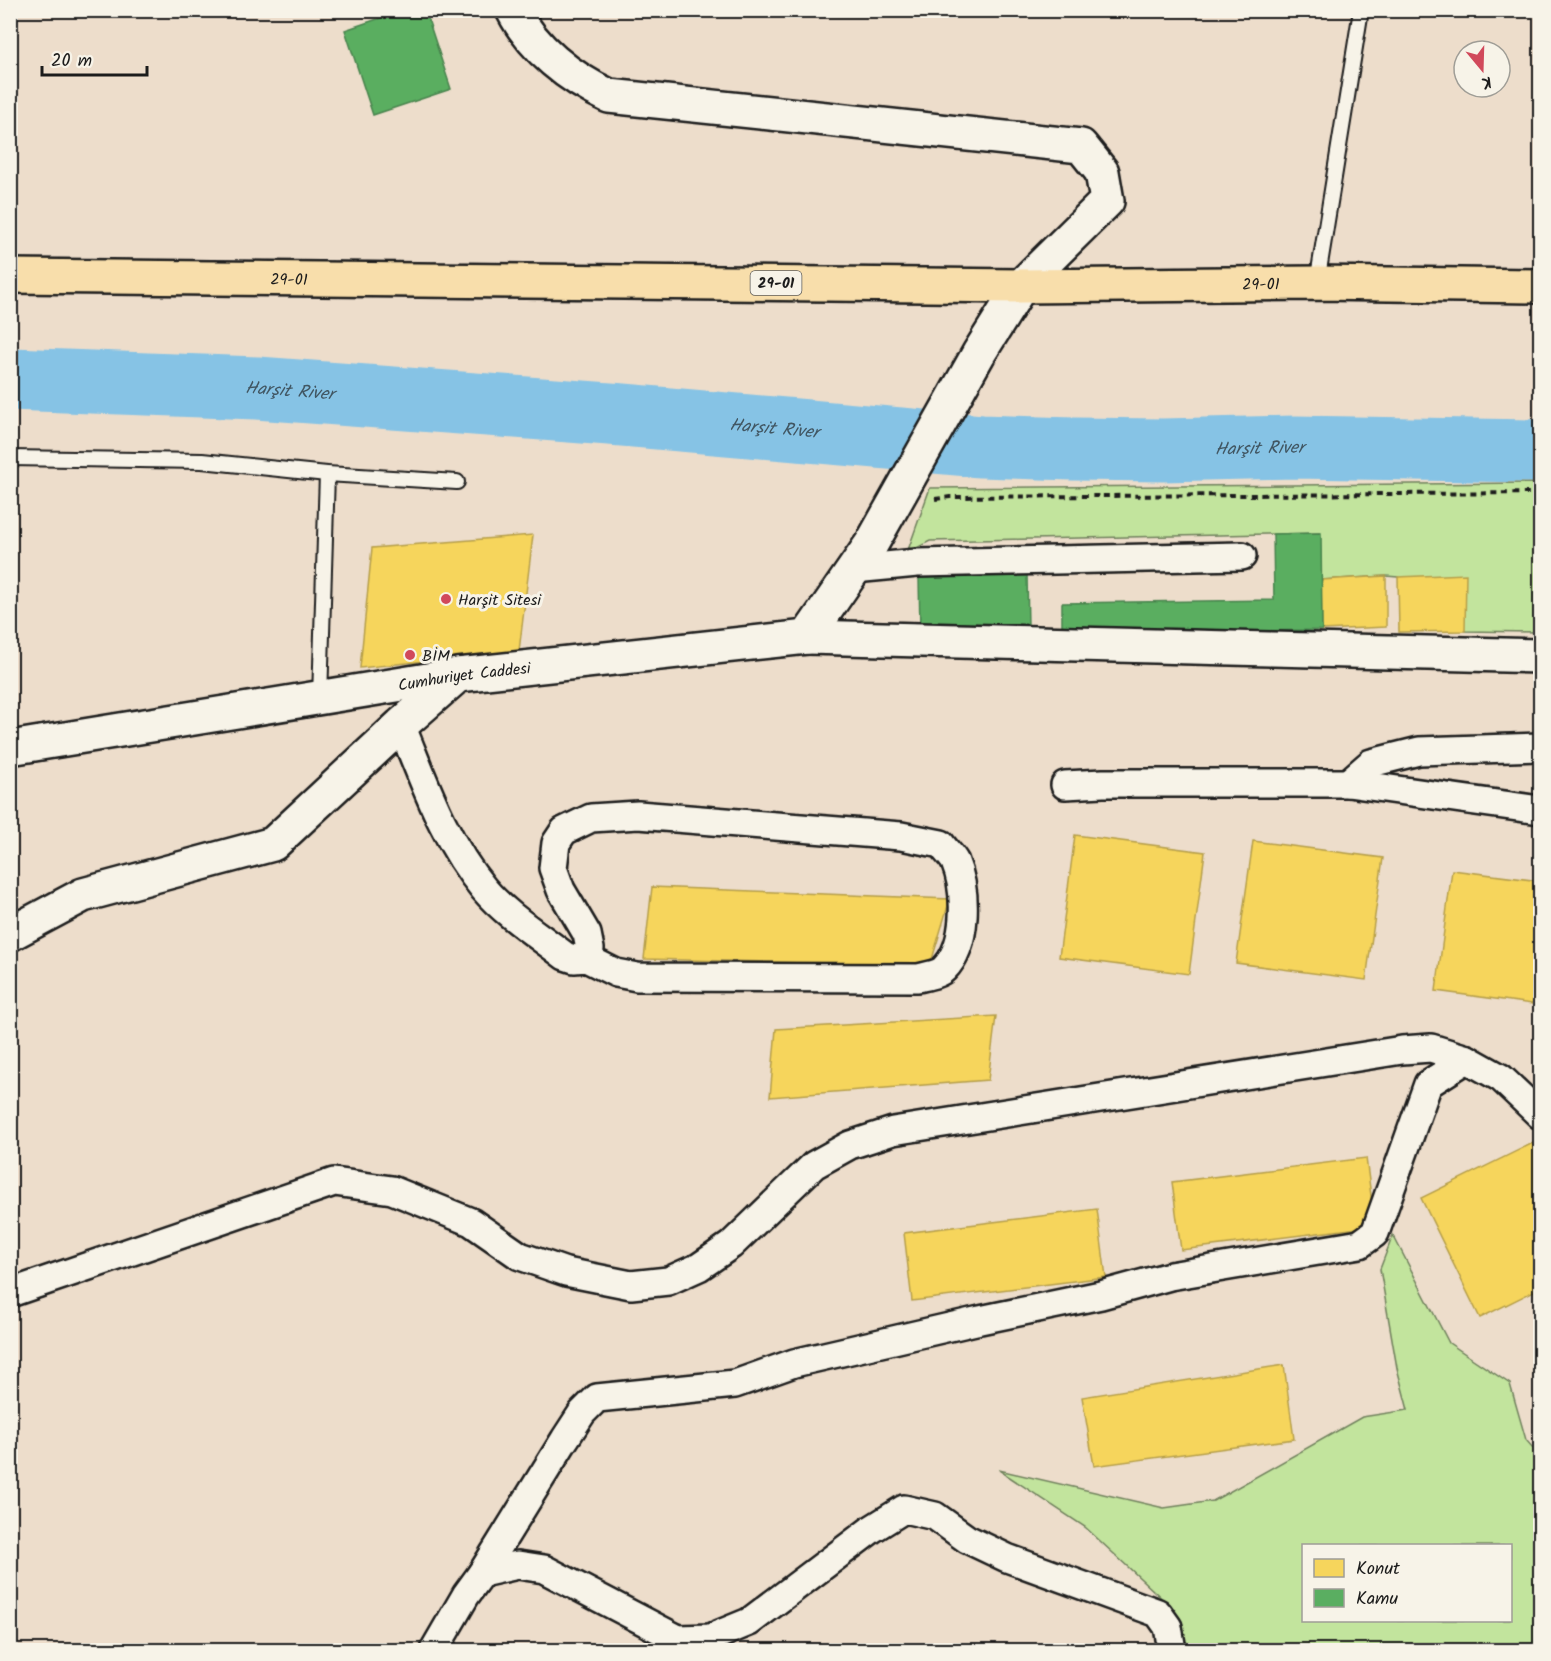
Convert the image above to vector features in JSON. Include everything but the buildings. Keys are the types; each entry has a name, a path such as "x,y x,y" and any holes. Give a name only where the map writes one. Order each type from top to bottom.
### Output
{"main road":[{"path":"513,10 530,36 560,65 587,86 609,96 1081,146 1102,172 1107,201 1021,285 979,353 863,556 807,637"},
{"name":"29-01","path":"10,276 1021,285 1317,282 1540,286"},
{"name":"Cumhuriyet Caddesi","path":"10,748 458,675 807,637 1540,656"},
{"path":"10,934 83,895 273,844 458,675"}],"street":[{"path":"863,556 917,563 1242,556"},
{"path":"401,725 444,826 455,847 484,889 513,916 565,956 574,959 586,958 615,973 637,977 918,978 943,970 954,953 963,924 962,889 954,861 941,844 901,836 638,815 591,818 564,831 556,843 553,868 561,890 587,934 590,949 586,958"},
{"path":"1348,783 1371,763 1419,751 1540,747"},
{"path":"1065,785 1348,783 1540,810"},
{"path":"10,1293 334,1182 392,1190 471,1222 520,1256 566,1272 631,1285 668,1281 699,1267 731,1245 814,1165 850,1145 893,1131 1402,1050 1431,1048 1467,1059 1501,1078 1540,1116"},
{"path":"434,1650 466,1595 571,1430 582,1413 597,1398 735,1384 794,1363 1101,1295 1170,1276 1360,1244 1376,1233 1428,1084 1467,1059"},
{"path":"482,1573 518,1565 544,1569 678,1639 710,1638 749,1622 872,1529 904,1509 935,1516 967,1539 1007,1558 1158,1613 1168,1627 1172,1650"}],"lane":[{"path":"1317,282 1360,10"},
{"path":"10,458 202,461 327,474 457,482"},
{"path":"320,698 327,474"}],"path":[{"path":"926,500 950,497 1540,493"}],"green space":[{"path":"1540,483 1540,632 1465,631 1398,577 1321,580 1320,533 930,541 907,553 930,488"},
{"path":"1393,1235 1449,1343 1510,1384 1526,1440 1540,1456 1540,1650 1183,1650 1183,1643 1170,1606 1085,1527 999,1470 1164,1508 1213,1501 1362,1417 1408,1410 1397,1368 1380,1269"}],"waterway":[{"name":"Harşit River","path":"10,379 257,388 623,415 981,446 1163,450 1295,447 1540,451"}],"place":[{"name":"Harşit Sitesi","path":"446,599"},
{"name":"BİM","path":"410,655"}]}
